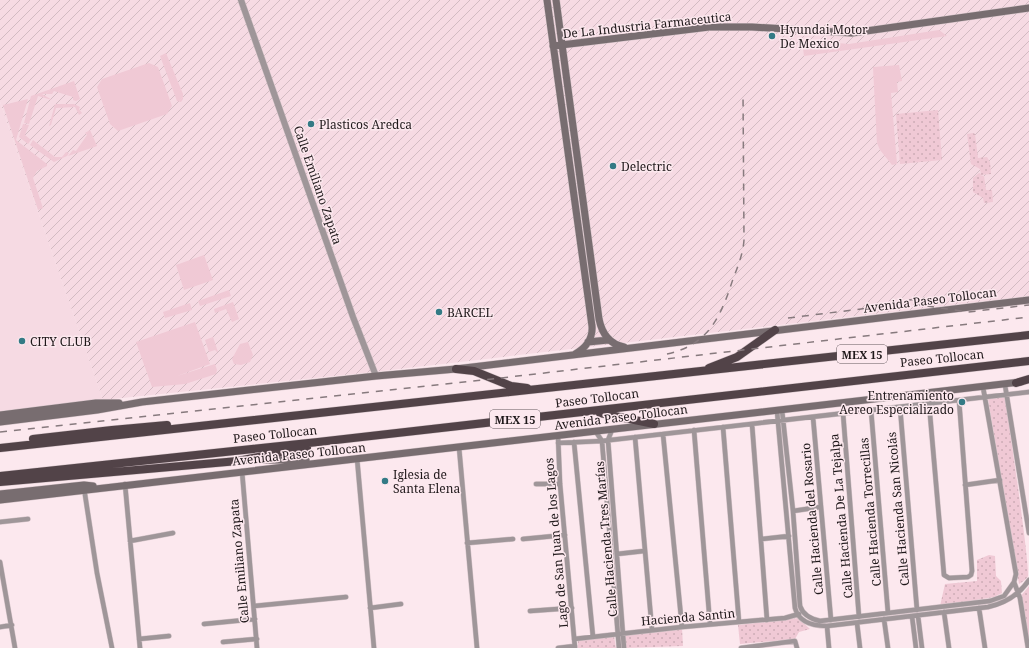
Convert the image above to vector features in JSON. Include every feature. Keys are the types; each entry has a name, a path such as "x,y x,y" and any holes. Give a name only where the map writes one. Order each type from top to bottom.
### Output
{"highway":[{"path":"696,373 737,357 775,330"},
{"name":"Paseo Tollocan","path":"0,448 1029,336"},
{"name":"Paseo Tollocan","path":"0,476 318,442 1029,361"},
{"path":"456,369 474,372 511,386 540,390"},
{"path":"1016,383 1029,380"},
{"path":"583,411 622,416 654,424"},
{"path":"0,444 74,434 171,425 197,427"},
{"path":"0,482 238,461 297,450 313,446 318,442"}],"main road":[{"path":"547,0 571,174 585,248 590,285 592,326 588,342 582,350 571,355"},
{"path":"556,0 579,174 585,248"},
{"name":"De La Industria Farmaceutica","path":"553,46 709,27 752,27 852,33 1029,8"},
{"path":"590,285 600,326 608,340"},
{"name":"Avenida Paseo Tollocan","path":"0,422 98,410 142,402 376,376 456,369 1029,300"},
{"path":"588,342 608,340 626,348"},
{"name":"Avenida Paseo Tollocan","path":"0,494 97,487 459,447 558,440 596,432 654,424 1016,383"},
{"name":"Avenida Paseo Tollocan","path":"0,415 96,403 142,402"},
{"path":"238,461 325,461"},
{"name":"Avenida Paseo Tollocan","path":"0,500 84,488"}],"street":[{"name":"Calle Emiliano Zapata","path":"241,0 353,317 376,376"},
{"path":"571,174 579,174"},
{"path":"1005,385 1029,533"},
{"path":"992,386 993,396"},
{"path":"779,410 787,478 789,536 797,615 812,625 827,626 857,623 888,613 990,601 1001,598 1006,594 1014,582 1016,574 983,387"},
{"path":"558,440 574,442 602,441 1029,392"},
{"path":"928,403 944,575 947,578 968,577 972,574 958,400"},
{"name":"Calle Hacienda San Nicolás","path":"900,407 917,610"},
{"name":"Calle Hacienda Torrecillas","path":"871,410 888,613"},
{"name":"Calle Hacienda De La Tejalpa","path":"843,413 859,617"},
{"name":"Calle Hacienda del Rosario","path":"813,417 831,620"},
{"path":"752,424 768,620"},
{"path":"723,427 739,622"},
{"name":"Calle Hacienda Tres Marías","path":"612,430 608,440 624,648"},
{"path":"694,430 710,624"},
{"name":"Calle Hacienda Tres Marías","path":"596,432 602,441 619,648"},
{"path":"663,434 682,627"},
{"path":"635,437 652,630"},
{"name":"Lago de San Juan de los Lagos","path":"558,440 560,484 575,647"},
{"path":"574,442 593,637"},
{"path":"459,447 477,648"},
{"path":"357,458 374,648"},
{"name":"Calle Emiliano Zapata","path":"242,471 257,648"},
{"path":"787,478 793,511 800,606 802,612 815,620 859,617 884,620 979,608 1003,603 1018,593 1029,580"},
{"path":"966,485 1000,480"},
{"path":"125,484 140,648"},
{"path":"536,484 542,486 560,484"},
{"path":"84,488 97,573 112,648"},
{"path":"793,511 820,508"},
{"path":"608,512 614,511"},
{"path":"0,522 28,519"},
{"path":"130,541 173,533"},
{"path":"523,539 565,535"},
{"path":"761,539 789,536"},
{"path":"467,543 513,539"},
{"path":"617,554 644,551"},
{"path":"791,560 796,559"},
{"path":"0,562 15,648"},
{"path":"1014,582 1018,593 1028,648"},
{"path":"613,584 619,583"},
{"path":"254,606 346,597"},
{"path":"0,600 7,599"},
{"path":"370,608 401,604"},
{"path":"957,605 958,610"},
{"path":"530,611 572,608"},
{"path":"979,608 985,648"},
{"name":"Hacienda Santin","path":"574,639 710,624 768,620 797,615 802,612"},
{"path":"944,612 949,648"},
{"path":"912,616 916,648"},
{"path":"918,616 922,648"},
{"path":"204,624 255,619"},
{"path":"884,620 888,648"},
{"path":"857,623 860,648"},
{"path":"0,626 12,625"},
{"path":"827,626 829,648"},
{"path":"139,639 169,636"},
{"path":"223,642 257,639"},
{"path":"742,648 769,646 792,641 796,642 797,648"},
{"path":"558,648 575,647"}],"shaded area":[{"path":"0,0 1029,0 1029,296 373,372 103,400 0,102"},
{"path":"939,30 947,36 804,56 802,40 849,44"},
{"path":"166,53 183,94 183,99 181,102 177,101 160,56"},
{"path":"149,63 158,67 172,106 167,114 118,131 110,124 97,87 102,79"},
{"path":"899,65 902,81 897,82 898,92 891,93 897,164 892,165 880,150 877,143 873,67"},
{"path":"74,81 80,99 76,101 73,100 73,97 54,91 52,94 42,94 52,100 38,96 29,124 24,123 31,96"},
{"path":"28,99 16,140 47,164 47,166 37,171 33,178 43,208 38,210 3,105"},
{"path":"0,102 102,397 103,400 0,411"},
{"path":"55,104 74,104 80,107 79,109 82,113 79,115 75,107 56,108 51,125 49,126"},
{"path":"938,110 942,160 900,164 896,114"},
{"path":"23,124 29,125 25,135 31,140 28,144 19,137"},
{"path":"90,130 97,146 68,156 73,150 76,151 87,135 85,133"},
{"path":"967,134 975,134 978,158 987,157 990,162 991,174 980,175 984,176 986,190 992,190 993,202 984,203 983,198 973,192 973,178 979,173 981,174 980,169 971,164"},
{"path":"33,140 55,157 62,157 66,152 69,153 67,156 54,162 30,145"},
{"path":"204,255 213,280 184,290 176,265"},
{"path":"229,290 231,296 200,306 198,301"},
{"path":"233,302 239,319 232,322 226,309 215,313 214,309"},
{"path":"190,303 192,310 165,318 163,312"},
{"path":"195,322 210,364 177,376 215,364 217,370 216,374 185,384 152,387 136,342"},
{"path":"213,337 218,352 215,350 209,352 205,340"},
{"path":"248,342 253,355 250,362 241,365 234,364 232,359 240,344"},
{"path":"1005,396 1022,519 1028,576 1019,584 988,399"},
{"path":"989,555 995,556 996,576 1001,581 1002,593 994,597 940,606 945,584 977,581 977,560"},
{"path":"1029,586 1029,643 1020,597"},
{"path":"798,618 810,629 799,632 795,639 740,644 738,625"},
{"path":"682,628 683,646 625,648 624,634"},
{"path":"614,636 616,648 578,648 578,640"}],"railway":[{"path":"667,354 681,350 693,344 711,327 724,305 743,250 743,93"},
{"path":"909,300 925,298"},
{"path":"788,318 902,304 921,305 968,312 1029,305"},
{"path":"0,432 492,379 1029,317"}],"place":[{"name":"Hyundai Motor De Mexico","path":"772,36"},
{"name":"Plasticos Aredca","path":"311,124"},
{"name":"Delectric","path":"613,166"},
{"name":"BARCEL","path":"439,312"},
{"name":"CITY CLUB","path":"22,341"},
{"name":"Entrenamiento Aereo Especializado","path":"962,402"},
{"name":"Iglesia de Santa Elena","path":"385,481"}]}
